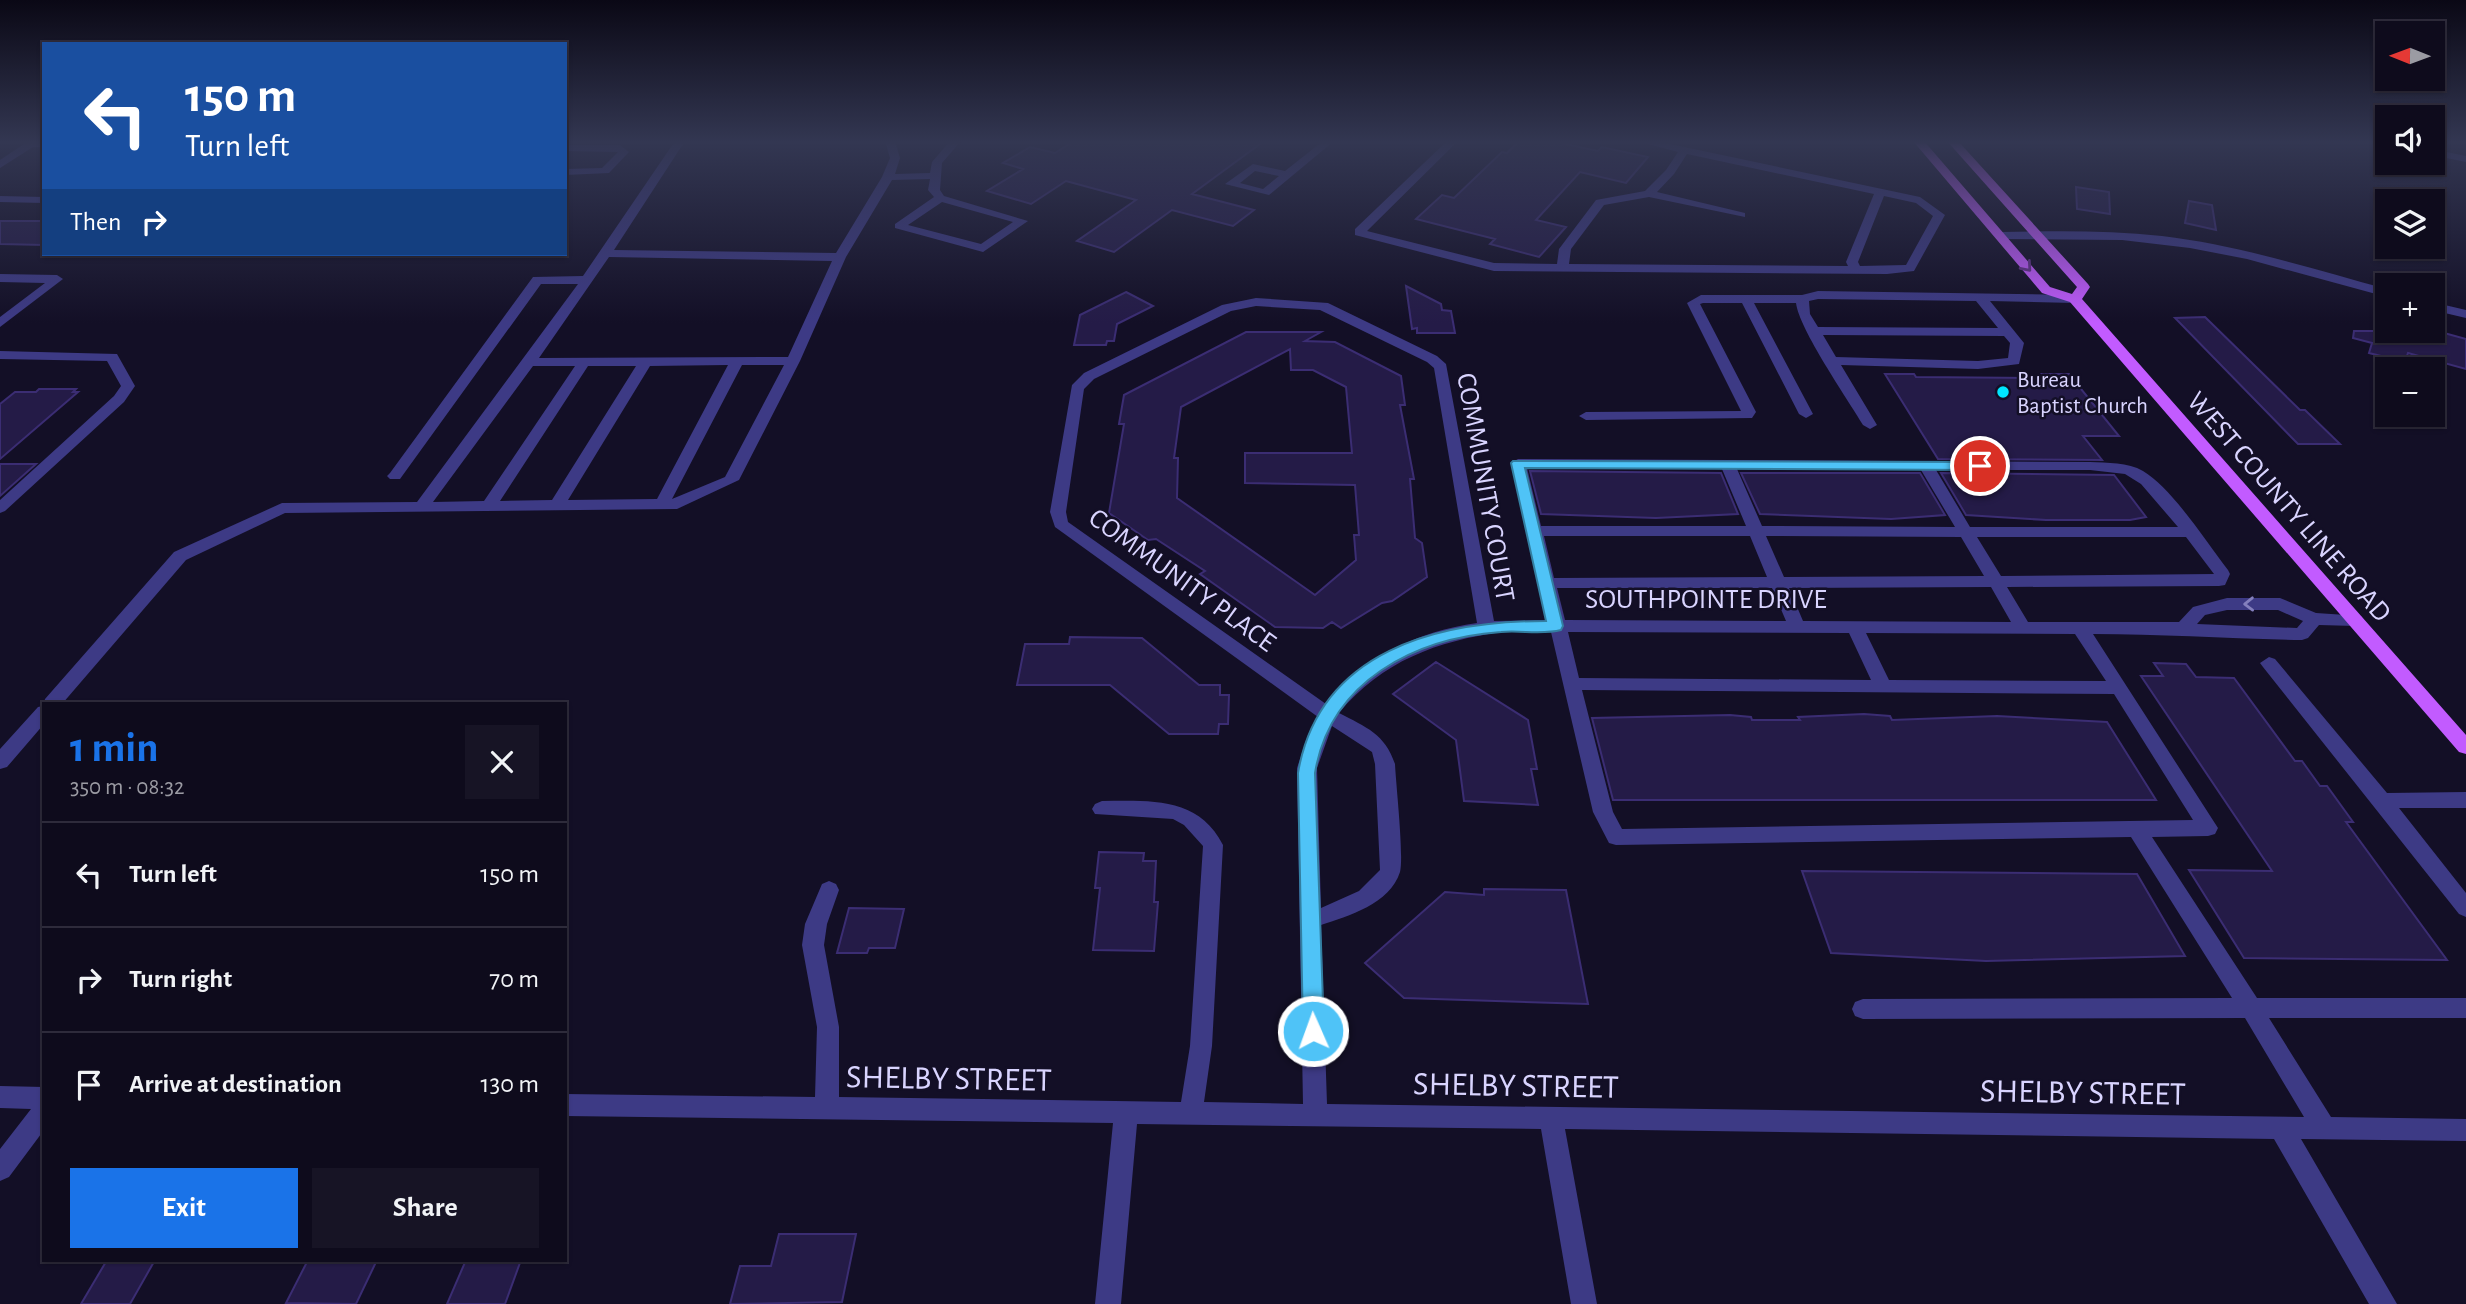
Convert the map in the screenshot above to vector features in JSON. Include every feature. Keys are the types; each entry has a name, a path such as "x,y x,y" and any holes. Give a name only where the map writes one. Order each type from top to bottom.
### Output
{"main road":[{"name":"WEST COUNTY LINE ROAD","path":"1971,202 2046,290 2075,299 2466,747"},
{"path":"2007,202 2084,287 2075,299"}],"street":[{"path":"422,506 529,362 640,202"},
{"path":"53,702 180,556 282,508 677,504 731,480 793,361 841,257 873,202"},
{"path":"934,202 899,226 983,248 1022,221 954,202"},
{"path":"1390,202 1359,232 1494,267 1856,270 1910,268 1939,215 1922,202"},
{"path":"1563,267 1565,249 1601,202"},
{"path":"1683,202 1741,215"},
{"path":"1856,270 1852,262 1876,202"},
{"path":"2000,236 2120,237 2195,245 2375,290"},
{"path":"606,253 841,257"},
{"path":"0,278 57,279 0,323"},
{"path":"395,476 537,279 586,280"},
{"path":"1586,416 1747,415 1749,412 1693,303 1701,299 1802,299 1818,295 2075,299"},
{"path":"1832,361 1978,365 2014,361 2017,343 1980,298"},
{"path":"1746,299 1806,414"},
{"path":"1802,299 1804,314 1870,425"},
{"name":"COMMUNITY PLACE","path":"1310,920 1353,905 1382,886 1390,871 1385,764 1380,748 1328,715 1067,530 1058,512 1077,388 1089,376 1233,306 1256,302 1319,304"},
{"name":"COMMUNITY COURT","path":"1319,304 1432,359 1441,368 1486,627"},
{"path":"2445,309 2466,314"},
{"path":"1814,331 2008,332"},
{"path":"0,355 113,357 128,386 118,399 0,508"},
{"path":"663,504 737,361"},
{"path":"529,362 793,361"},
{"path":"489,506 584,362"},
{"path":"557,505 645,362"},
{"path":"1545,583 2219,581 2222,574 2190,532 2139,474 2120,469 2090,466 1518,463 1534,531 1545,583 1555,626 1603,812 1616,837 2208,828 2080,627"},
{"path":"1728,465 1797,626"},
{"path":"1926,466 2023,627"},
{"path":"1534,531 2190,532"},
{"name":"SOUTHPOINTE DRIVE","path":"2183,628 2199,611 2227,604 2280,604 2314,619 2355,620"},
{"name":"SOUTHPOINTE DRIVE","path":"1315,1115 1307,768 1311,748 1328,715 1348,688 1386,658 1426,640 1486,627 2080,627 2183,628 2225,633 2302,634 2314,619"},
{"path":"1856,627 1883,686"},
{"path":"2269,663 2466,908"},
{"path":"1570,684 2119,688"},
{"path":"0,762 42,714"},
{"path":"2382,801 2466,800"},
{"path":"1102,809 1178,811 1200,824 1213,845 1201,1045 1191,1113"},
{"path":"2136,829 2324,1128"},
{"path":"827,1109 828,1027 813,945 816,924 829,890"},
{"path":"1863,1009 2466,1008"},
{"path":"0,1097 42,1098"},
{"name":"SHELBY STREET","path":"567,1105 2280,1127 2464,1133"},
{"path":"0,1169 42,1113"},
{"path":"1108,1304 1126,1113"},
{"path":"1551,1118 1584,1304"},
{"path":"2280,1127 2384,1304"}],"building":[{"path":"1133,202 1222,202 1254,210 1233,226 1172,210 1114,252 1077,241"},
{"path":"1435,202 1553,202 1536,220 1566,227 1539,257 1490,244 1495,239 1416,219"},
{"path":"2077,202 2109,202 2110,214 2077,209"},
{"path":"2189,202 2212,205 2216,230 2185,223"},
{"path":"0,221 42,221 42,245 0,244"},
{"path":"1406,286 1441,304 1442,310 1451,311 1455,333 1417,333 1417,328 1412,329"},
{"path":"1126,292 1153,306 1117,324 1114,341 1107,341 1106,345 1074,345 1080,315"},
{"path":"2205,317 2300,410 2305,410 2340,444 2298,444 2175,318"},
{"path":"2354,331 2375,331 2375,343 2445,343 2445,333 2466,339 2466,369 2445,363 2445,357 2422,357 2408,353 2407,357 2385,357 2369,353 2372,343 2353,338"},
{"path":"1246,332 1321,332 1305,341 1335,342 1401,376 1405,405 1400,405 1414,479 1410,479 1415,538 1422,543 1427,577 1392,601 1382,603 1341,628 1332,622 1323,628 1275,627 1200,574 1205,571 1156,539 1148,540 1109,513 1124,424 1119,424 1124,395","holes":["1290,349 1291,370 1313,370 1346,387 1352,453 1245,453 1245,483 1355,485 1359,535 1354,535 1356,560 1315,595 1177,498 1178,458 1174,458 1181,407"]},
{"path":"1885,374 1914,374 1916,377 2045,378 2042,374 2069,374 2119,436 2083,436 2102,460 1938,459"},
{"path":"39,389 76,389 73,392 78,392 0,459 0,404 15,392 36,392"},
{"path":"0,464 36,464 0,496"},
{"path":"1530,471 1721,473 1738,514 1656,518 1541,514"},
{"path":"1741,473 1920,473 1945,515 1891,519 1760,514"},
{"path":"1941,473 2114,475 2146,517 2130,520 2046,520 1966,515"},
{"path":"1070,637 1142,638 1199,685 1220,685 1220,695 1229,695 1228,724 1219,724 1218,734 1169,734 1110,685 1017,685 1025,644 1069,644"},
{"path":"1436,662 1528,720 1537,769 1531,769 1538,805 1464,801 1456,740 1393,694"},
{"path":"2154,663 2186,664 2196,677 2234,678 2295,761 2302,761 2320,786 2327,786 2353,822 2346,822 2447,960 2244,958 2189,870 2272,871 2141,676 2163,676"},
{"path":"1864,714 1890,716 1892,720 1997,716 2107,722 2156,800 1613,800 1592,718 1730,715 1751,717 1752,720 1800,720 1798,717"},
{"path":"1099,852 1144,853 1143,861 1156,861 1154,902 1158,902 1154,951 1093,950 1100,888 1095,888"},
{"path":"1802,871 2137,874 2185,956 1986,961 1831,953"},
{"path":"1484,889 1566,890 1588,1004 1404,998 1365,963 1445,892 1484,895"},
{"path":"849,908 904,909 895,948 869,948 867,953 837,953"},
{"path":"779,1234 856,1234 842,1302 730,1304 740,1266 771,1266"},
{"path":"106,1262 154,1262 130,1304 81,1304"},
{"path":"307,1262 376,1262 356,1304 286,1303"},
{"path":"465,1262 520,1262 505,1304 447,1304"}],"place":[{"name":"Bureau Baptist Church","path":"2003,392"}],"route":[{"path":"1313,1031 1307,773 1311,748 1324,720 1348,688 1386,658 1426,640 1460,631 1502,626 1555,626 1518,463 1980,466"}]}
